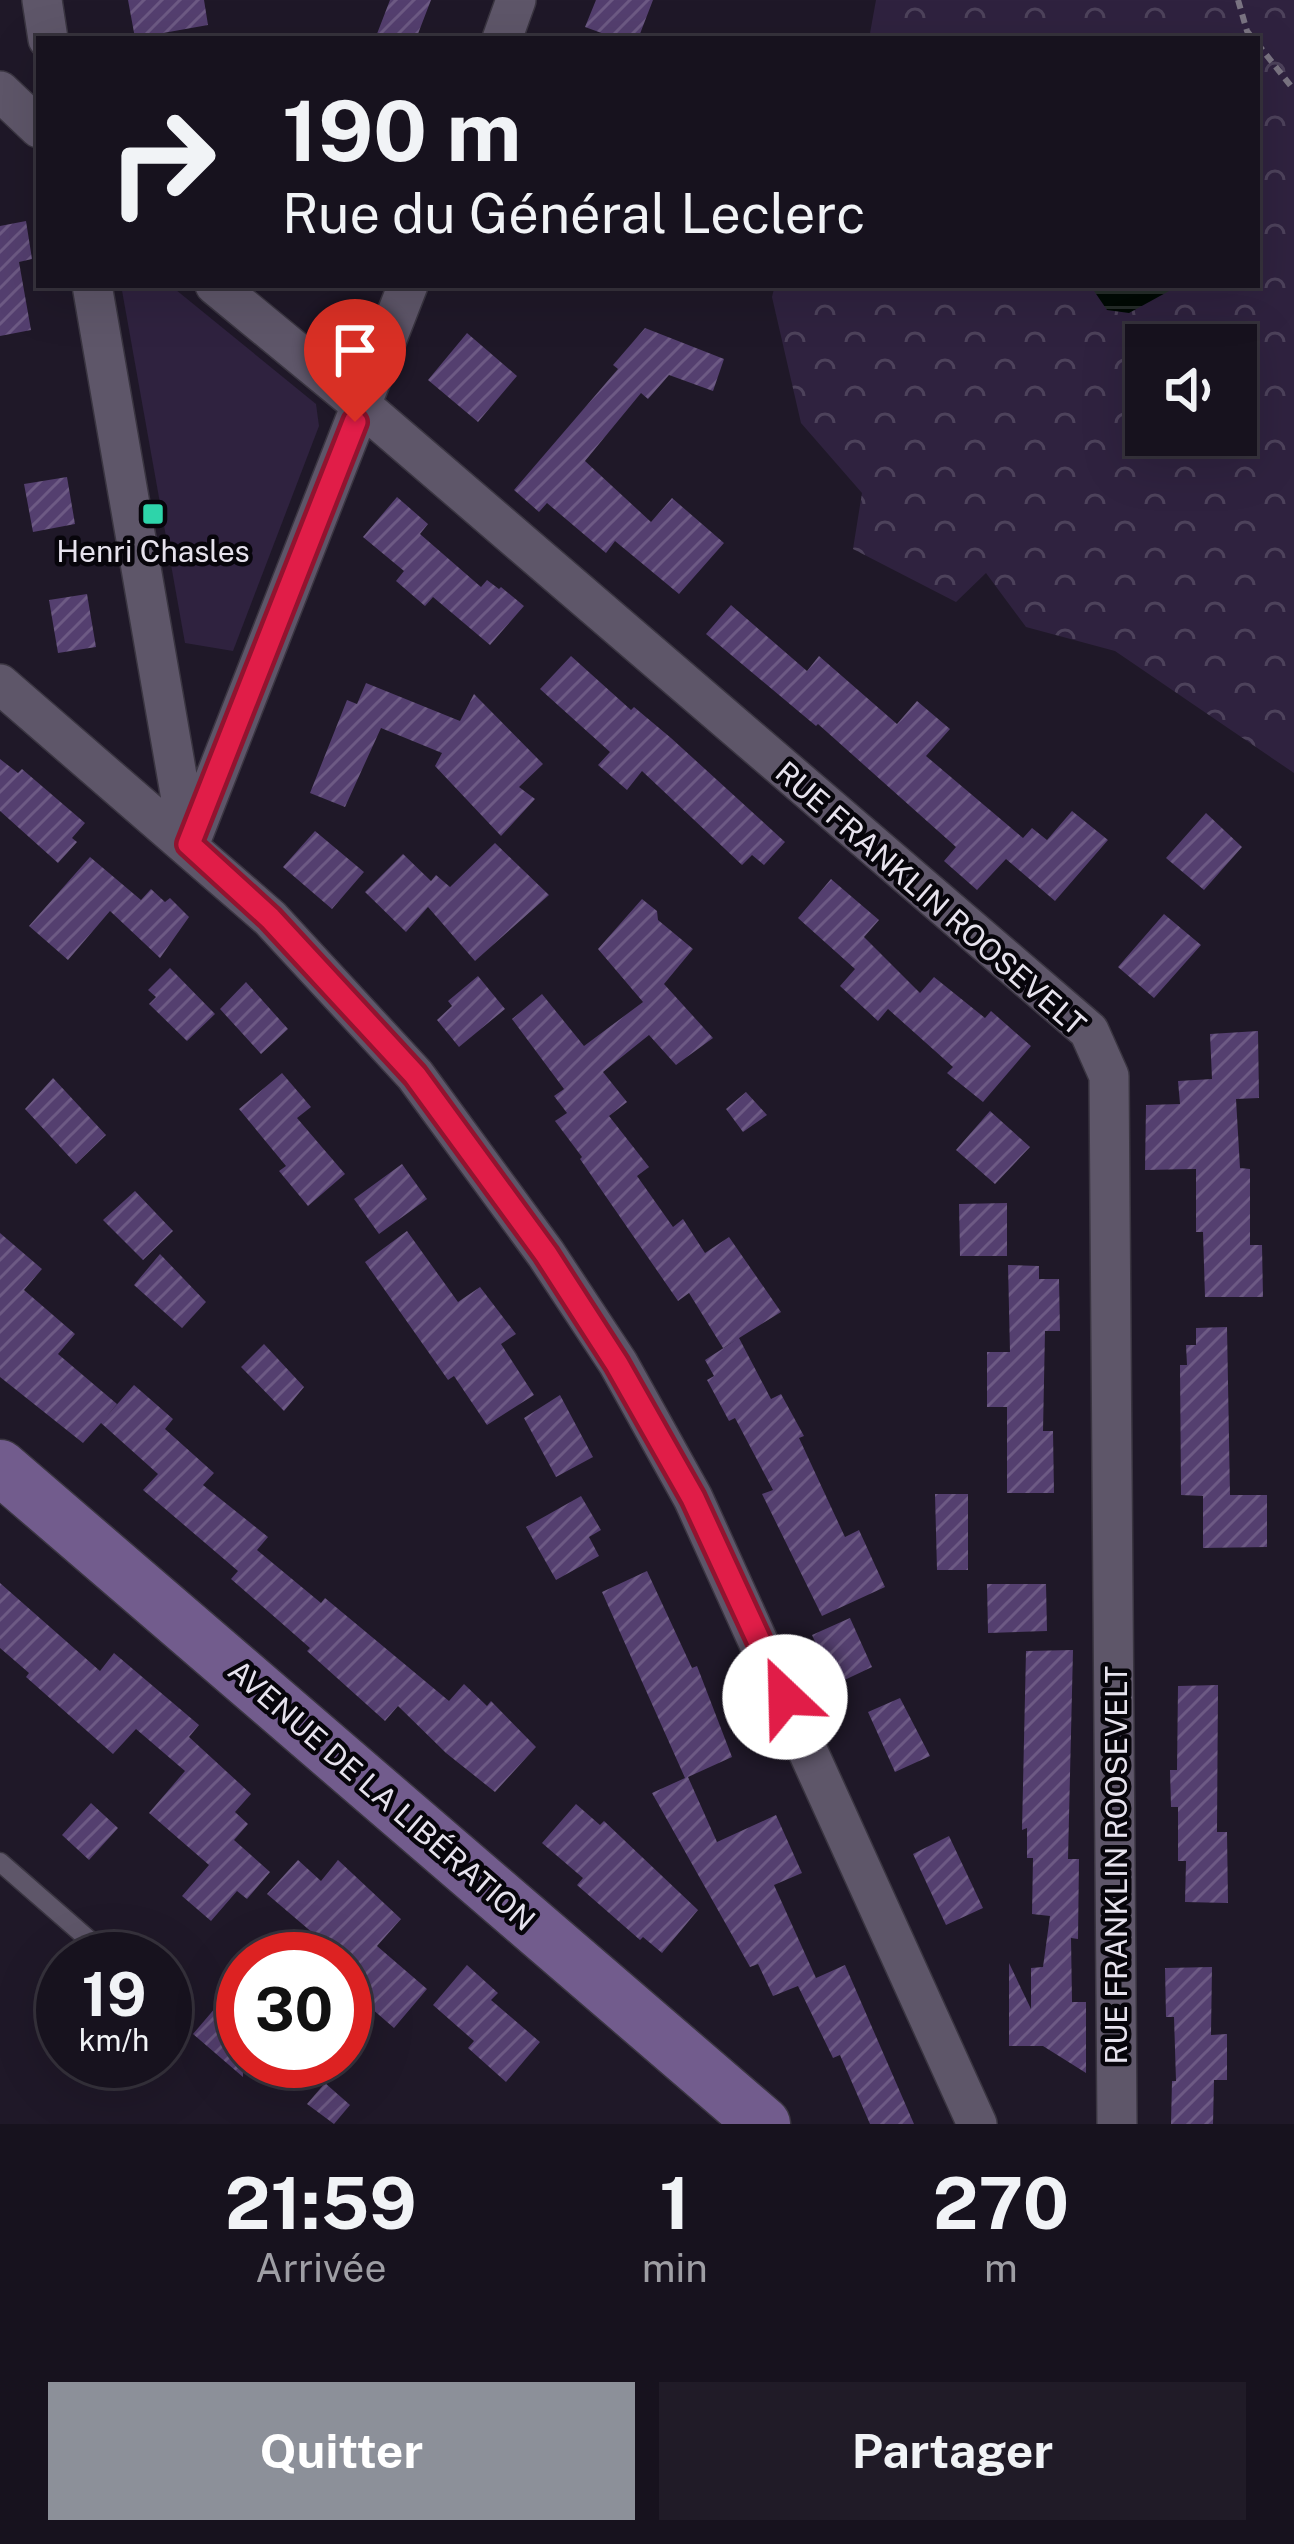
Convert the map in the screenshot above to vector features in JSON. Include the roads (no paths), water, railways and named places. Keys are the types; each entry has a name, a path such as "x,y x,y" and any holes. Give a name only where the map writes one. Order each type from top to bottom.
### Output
{"main road":[{"name":"AVENUE DE LA LIBÉRATION","path":"0,1467 763,2124"}],"street":[{"path":"42,0 48,36"},
{"path":"503,36 516,0"},
{"path":"0,91 36,125"},
{"path":"93,288 189,844"},
{"name":"RUE FRANKLIN ROOSEVELT","path":"218,288 362,406 1088,1031 1109,1076 1117,2124"},
{"path":"189,844 407,288"},
{"path":"0,684 270,918 415,1075 546,1254 617,1364 711,1536 977,2124"}],"lane":[{"path":"0,1862 80,1932"}],"place":[{"name":"Henri Chasles","path":"153,514"}]}
